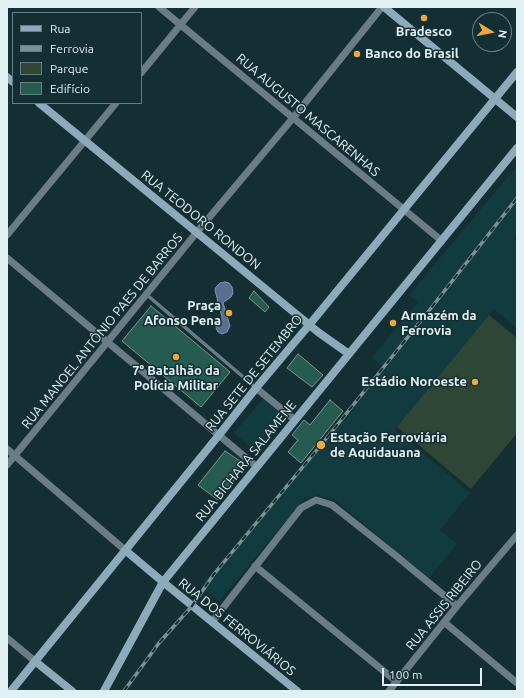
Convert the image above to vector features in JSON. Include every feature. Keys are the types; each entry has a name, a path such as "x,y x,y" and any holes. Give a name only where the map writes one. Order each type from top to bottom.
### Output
{"main road":[{"path":"383,7 517,117"},
{"name":"RUA SETE DE SETEMBRO","path":"11,691 220,435 256,388 517,72"},
{"name":"RUA TEODORO RONDON","path":"40,104 318,332 349,354"},
{"name":"RUA BICHARA SALAMENE","path":"104,691 163,582 517,148"},
{"path":"125,550 163,582"},
{"name":"RUA DOS FERROVIÁRIOS","path":"163,582 297,691"},
{"path":"36,662 72,691"}],"street":[{"name":"RUA AUGUSTO MASCARENHAS","path":"159,7 442,241"},
{"path":"142,72 195,7"},
{"name":"RUA MANOEL ANTÔNIO PAES DE BARROS","path":"7,465 383,7"},
{"path":"7,235 115,104"},
{"path":"7,258 257,467"},
{"path":"256,388 295,420"},
{"path":"7,449 125,550"},
{"path":"212,622 301,508 316,500 332,505 396,555 457,606"},
{"name":"RUA ASSIS RIBEIRO","path":"390,691 457,606 517,535"},
{"path":"255,566 396,682"},
{"path":"444,622 517,683"},
{"path":"7,638 36,662"}],"lane":[{"path":"147,295 256,388"}],"shaded area":[{"path":"517,166 517,236 514,238 517,241 517,329 494,309 395,430 470,493 440,530 457,544 429,578 334,499 317,495 304,499 219,601 201,586 383,367 372,357 418,302 409,295"},
{"path":"220,283 229,283 232,287 233,293 231,297 223,303 230,326 227,332 222,334 218,332 216,328 217,323 222,319 222,317 215,290"},
{"path":"263,399 286,418 258,453 234,433"}],"green space":[{"name":"Estádio Noroeste","path":"489,315 517,338 517,433 471,489 397,427"}],"building":[{"path":"254,291 269,307 265,312 249,298"},
{"name":"7° Batalhão da Polícia Militar","path":"151,306 230,372 201,407 122,341"},
{"path":"298,354 323,375 312,387 287,368"},
{"name":"Estação Ferroviária de Aquidauana","path":"330,400 343,411 301,463 288,452 298,440 292,435 304,420 310,425"},
{"path":"225,451 246,465 218,500 198,485"}],"railway":[{"path":"124,691 159,643 192,606 214,574 321,445 517,198"}],"place":[{"name":"Bradesco","path":"424,18"},
{"name":"Banco do Brasil","path":"357,54"},
{"name":"Praça Afonso Pena","path":"229,313"},
{"name":"Armazém da Ferrovia","path":"393,323"},
{"name":"7° Batalhão da Polícia Militar","path":"176,357"},
{"name":"Estádio Noroeste","path":"475,382"},
{"name":"Estação Ferroviária de Aquidauana","path":"321,445"}]}
